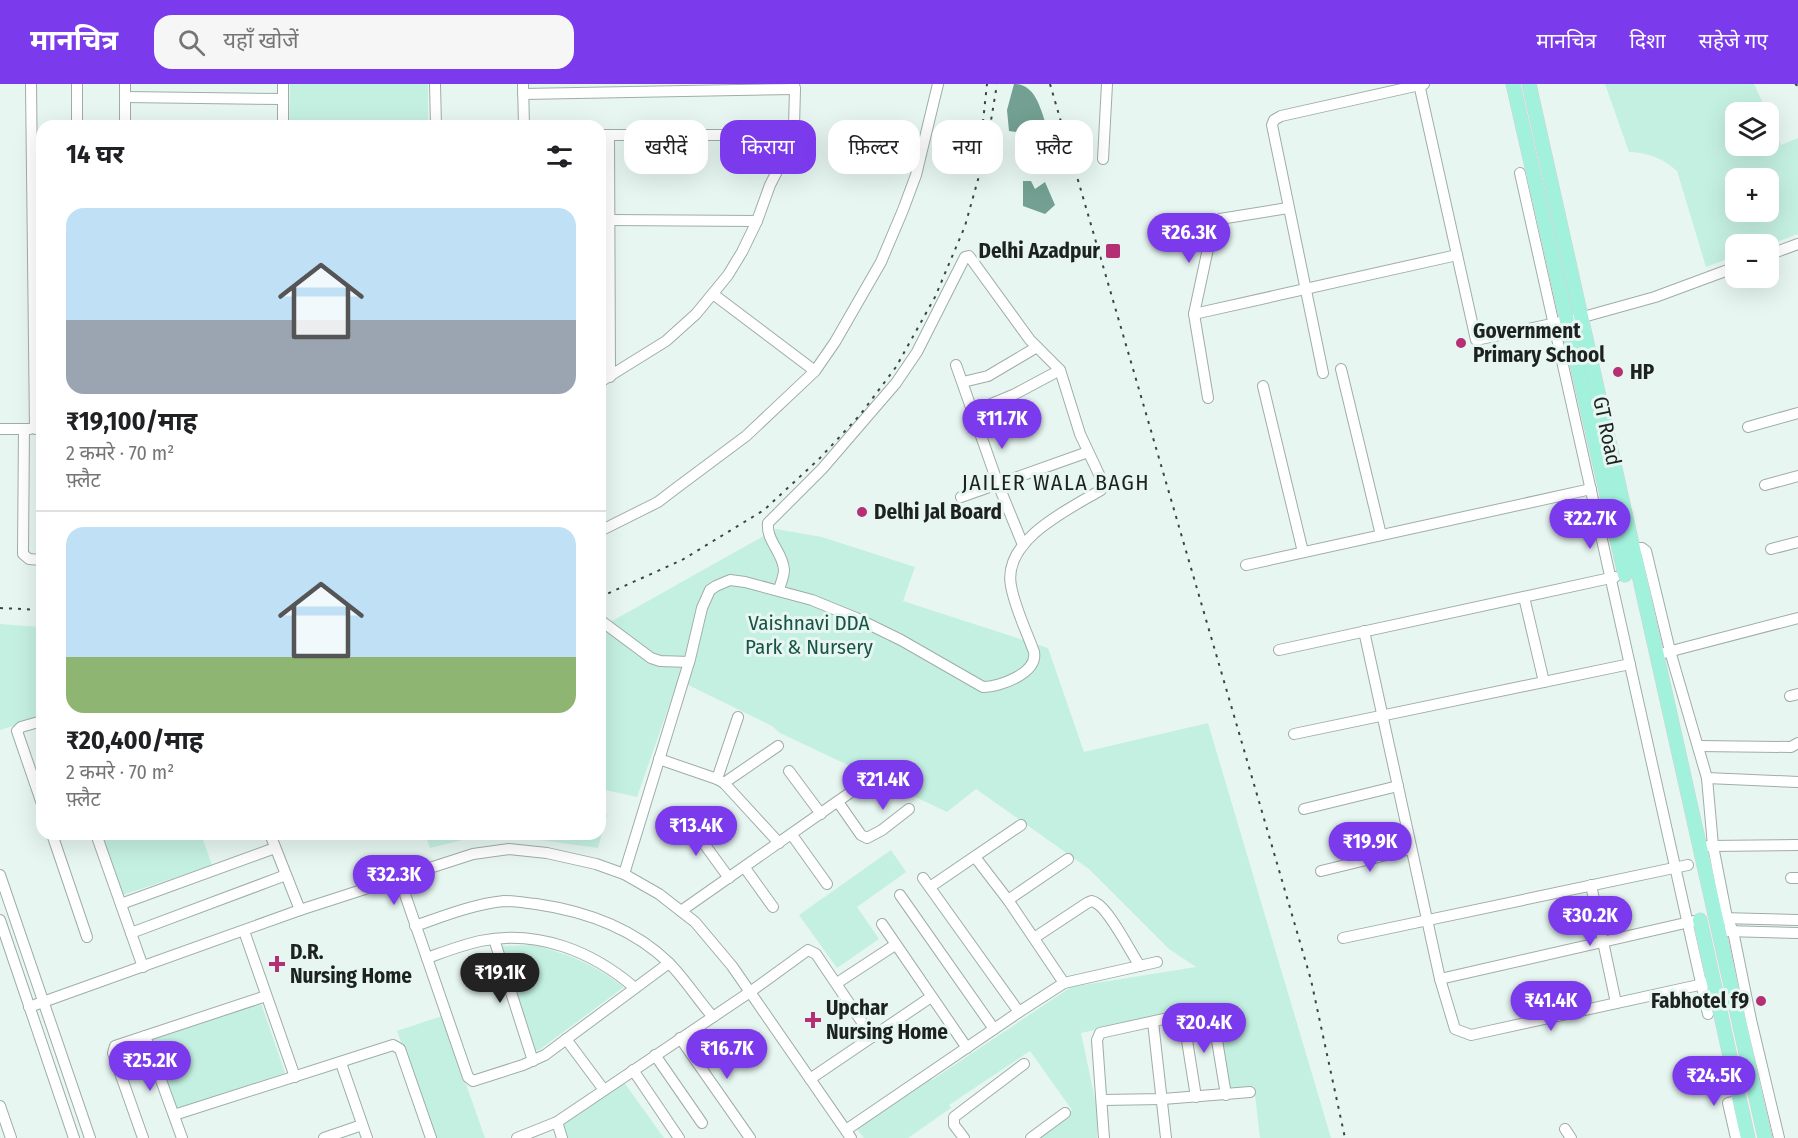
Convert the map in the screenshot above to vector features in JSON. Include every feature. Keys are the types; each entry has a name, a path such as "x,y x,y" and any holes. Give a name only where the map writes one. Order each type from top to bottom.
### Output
{"main road":[{"name":"GT Road","path":"1513,84 1560,322 1625,574"},
{"name":"GT Road","path":"1529,84 1655,655 1699,845 1745,1021 1766,1138"},
{"path":"1695,927 1707,983 1748,1138"}],"street":[{"path":"31,84 34,429 23,554 26,558 36,559"},
{"path":"77,84 77,120"},
{"path":"125,84 125,120"},
{"path":"283,84 283,120"},
{"path":"435,84 436,120"},
{"path":"606,528 639,513 746,436 815,371 836,342 872,277 903,210 916,175 938,84"},
{"path":"1103,159 1107,84"},
{"path":"1323,373 1272,125 1276,117 1420,84 1476,340 1582,318 1655,297 1725,271"},
{"path":"524,120 523,89 795,87 793,120"},
{"path":"125,97 283,99"},
{"path":"606,135 720,135"},
{"path":"606,169 609,220 606,340"},
{"path":"1520,173 1560,322 1591,489 1675,868 1695,927"},
{"path":"606,379 666,341 696,314 713,294 742,252 776,174"},
{"path":"1208,398 1194,314 1214,222 1220,219 1288,208"},
{"path":"609,220 757,221"},
{"path":"1779,251 1798,244"},
{"path":"1194,314 1457,255"},
{"path":"624,874 689,662 702,608 710,590 730,580 779,590 812,600 866,622 901,640 978,686 988,687 1025,674 1035,661 1010,582 1013,564 1023,544 1036,531 1103,487 1103,481 1088,452 1060,370 1037,347 970,258 966,256 917,352 896,383 822,469 768,524 767,534 780,555 784,569 779,590"},
{"path":"713,294 815,371"},
{"path":"963,382 988,376 1037,347"},
{"path":"956,365 998,484 1023,544"},
{"path":"1341,369 1382,535"},
{"path":"974,411 1015,394 1060,370"},
{"path":"1263,386 1303,552"},
{"path":"1748,427 1798,413"},
{"path":"0,429 34,429"},
{"path":"961,497 1088,452"},
{"path":"1765,485 1798,476"},
{"path":"1246,565 1591,489"},
{"path":"1771,549 1798,542"},
{"path":"1633,549 1646,550 1670,651 1707,778 1720,922"},
{"path":"1279,650 1625,574"},
{"path":"1524,597 1544,682"},
{"path":"1655,655 1798,618"},
{"path":"606,624 651,658 660,661 689,662"},
{"path":"1364,632 1440,979 1455,1029 1471,1035 1707,983 1708,1014"},
{"path":"1294,734 1630,664"},
{"path":"721,781 738,717"},
{"path":"36,723 21,727 17,731 36,786"},
{"path":"1698,746 1791,747 1798,742"},
{"path":"721,781 778,746"},
{"path":"659,759 721,781 779,843"},
{"path":"789,771 821,814"},
{"path":"1707,778 1798,782"},
{"path":"1304,809 1398,786"},
{"path":"681,911 851,792"},
{"path":"838,802 861,835 867,838 882,830 909,809"},
{"path":"686,819 729,878"},
{"path":"930,887 1021,825"},
{"path":"792,835 827,884"},
{"path":"54,840 87,937"},
{"path":"98,840 143,967"},
{"path":"272,840 300,910"},
{"path":"1699,845 1798,845"},
{"path":"120,904 275,848"},
{"path":"29,1007 300,910 473,854 509,849 547,853 597,864 624,874 659,894 704,931 750,992 848,1134 994,1029 1065,983 1157,962"},
{"path":"1322,871 1412,849"},
{"path":"975,857 1008,900 1065,983"},
{"path":"1008,900 1068,859"},
{"path":"1343,938 1688,865"},
{"path":"745,868 773,907"},
{"path":"0,875 90,1138"},
{"path":"131,933 286,875"},
{"path":"399,877 471,1080 478,1081 533,1061 669,963"},
{"path":"923,878 1019,1012"},
{"path":"1591,885 1616,1003"},
{"path":"900,895 994,1029"},
{"path":"416,926 476,906 496,902 513,901 585,913 641,942 669,963 712,1017"},
{"path":"1034,938 1093,901 1106,912 1140,966"},
{"path":"0,920 74,1138"},
{"path":"1440,979 1603,941 1720,922 1798,920"},
{"path":"1720,922 1733,931 1798,933"},
{"path":"882,924 967,1048"},
{"path":"244,931 295,1077"},
{"path":"1733,931 1745,1021 1779,1138"},
{"path":"427,958 461,946 494,939 520,938 566,945 620,974 635,988"},
{"path":"494,939 533,1061"},
{"path":"837,983 895,945"},
{"path":"523,1137 556,1122 750,992 808,950 816,954 872,1037"},
{"path":"143,1138 113,1049 118,1044 266,996"},
{"path":"810,1079 931,997"},
{"path":"1104,1138 1098,1035 1104,1032 1208,1011 1213,1016 1226,1095"},
{"path":"1183,1015 1196,1097"},
{"path":"1153,1022 1166,1138"},
{"path":"145,1036 182,1138"},
{"path":"680,1038 744,1136"},
{"path":"566,1039 604,1090"},
{"path":"174,1115 341,1063 390,1045 397,1046 431,1138"},
{"path":"655,1055 702,1123"},
{"path":"341,1063 367,1138"},
{"path":"964,1138 954,1125 954,1117 1024,1064"},
{"path":"633,1070 679,1138"},
{"path":"1102,1100 1163,1099 1250,1092"},
{"path":"1736,1138 1728,1103 1740,1101"},
{"path":"0,1106 11,1138"},
{"path":"1031,1138 1065,1113"},
{"path":"556,1122 562,1138"},
{"path":"324,1138 362,1125"}],"green space":[{"path":"290,84 428,84 428,120 289,120"},
{"path":"1605,84 1754,84 1762,102 1725,102 1725,156 1779,156 1779,140 1781,145 1798,138 1798,234 1779,241 1779,234 1725,234 1725,260 1706,267 1677,171 1655,157 1629,152"},
{"name":"Vaishnavi DDA Park & Nursery","path":"776,529 822,537 915,567 903,601 1048,648 1084,752 1208,723 1331,1138 1260,1138 1254,1086 1229,1089 1213,1004 1081,1033 1097,1109 1097,1138 1036,1138 1072,1110 1030,1051 949,1105 951,1108 908,1138 864,1138 856,1128 929,1077 932,1080 1071,987 1196,967 1169,949 1089,869 976,789 947,812 780,733 772,726 678,680 637,797 606,790 606,622 614,620"},
{"path":"0,624 36,627 36,719 0,730"},
{"path":"103,840 203,840 212,865 123,895"},
{"path":"427,840 463,840 430,848"},
{"path":"540,840 600,840 598,848"},
{"path":"891,850 906,872 857,907 879,939 837,968 799,915"},
{"path":"533,945 581,961 624,987 539,1050 534,1051 502,946"},
{"path":"260,1000 285,1073 177,1110 152,1038"},
{"path":"442,1016 485,1138 435,1138 397,1031"},
{"path":"623,1081 664,1138 568,1138 563,1123"}],"shaded area":[{"path":"1014,84 1022,85 1037,100 1044,120 1015,120 1015,132 1009,131 1007,110"},
{"path":"1023,181 1031,181 1035,189 1045,182 1055,205 1045,214 1023,206"}],"railway":[{"path":"983,120 987,84"},
{"path":"606,594 682,560 764,510 819,459 860,415 896,367 935,297 965,226 986,151 997,84"},
{"path":"1050,84 1311,980 1345,1138"},
{"path":"0,608 36,610"}],"place":[{"name":"Delhi Azadpur","path":"1113,251"},
{"name":"Government Primary School","path":"1461,343"},
{"name":"HP","path":"1618,372"},
{"name":"Delhi Jal Board","path":"862,512"},
{"name":"D.R. Nursing Home","path":"277,964"},
{"name":"Fabhotel f9","path":"1761,1001"},
{"name":"Upchar Nursing Home","path":"813,1020"}],"district":[{"name":"JAILER WALA BAGH","path":"1056,482"}]}
